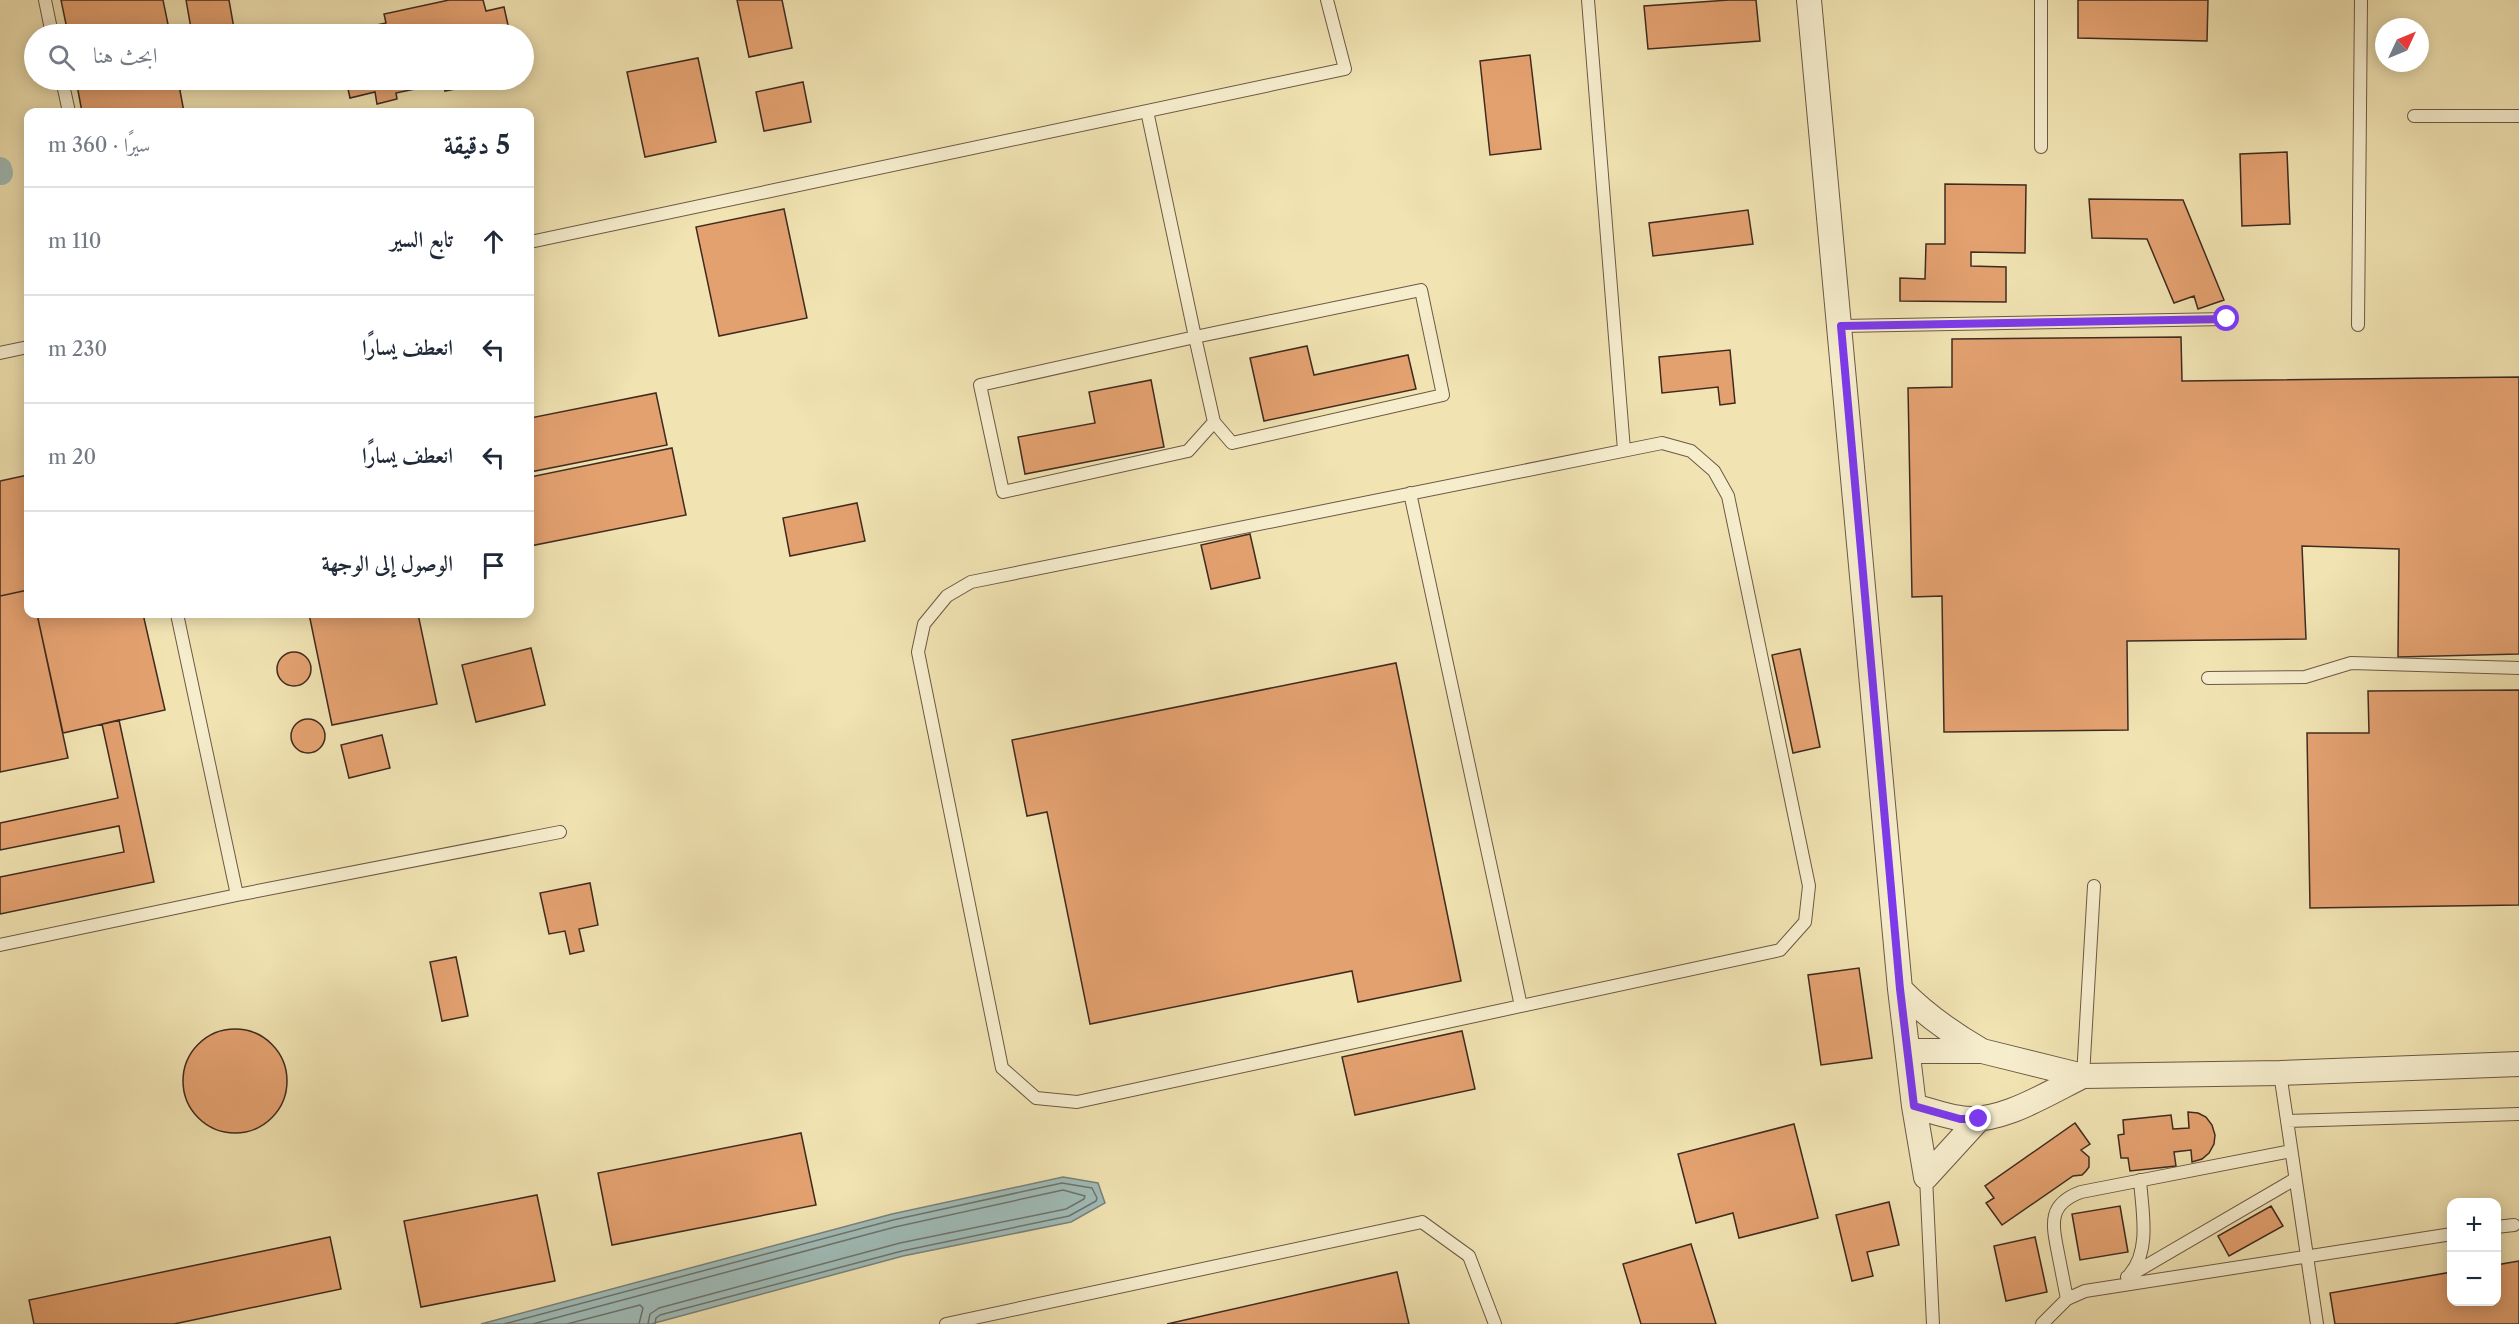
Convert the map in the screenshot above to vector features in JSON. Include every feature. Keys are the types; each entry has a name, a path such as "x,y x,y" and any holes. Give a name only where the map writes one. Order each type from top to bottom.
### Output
{"street":[{"path":"1809,0 1841,326 1900,989 1914,1106 1926,1177"},
{"path":"1900,989 1925,1014 1948,1032 1982,1051"},
{"path":"1909,1051 1982,1051 2083,1076 2280,1073 2519,1064"},
{"path":"1914,1106 1960,1119 1979,1119 2001,1114 2083,1076"},
{"path":"1926,1177 1979,1119"}],"lane":[{"path":"45,0 50,24"},
{"path":"534,241 1346,69 1327,0"},
{"path":"1588,0 1624,450"},
{"path":"2041,0 2041,147"},
{"path":"2358,325 2361,0"},
{"path":"64,90 68,108"},
{"path":"1147,111 1195,337 1214,422 1232,443 1443,395 1420,290 1195,337 980,385 1003,492 1188,451 1214,422"},
{"path":"2415,116 2519,116"},
{"path":"1841,326 2227,319"},
{"path":"0,353 24,348"},
{"path":"1662,443 1691,451 1714,471 1728,496 1809,886 1805,921 1780,950 1077,1102 1036,1098 1002,1068 918,652 924,624 947,596 971,582 1410,493 1662,443"},
{"path":"1410,493 1521,1006"},
{"path":"178,618 237,895"},
{"path":"2208,678 2305,677 2351,663 2519,668"},
{"path":"0,945 237,895 560,832"},
{"path":"2083,1076 2094,886"},
{"path":"2280,1073 2317,1324"},
{"path":"2287,1121 2519,1114"},
{"path":"2067,1299 2052,1225 2056,1209 2066,1197 2081,1191 2291,1151"},
{"path":"1926,1177 1933,1324"},
{"path":"2100,1289 2127,1277 2295,1179"},
{"path":"2127,1277 2137,1266 2143,1247 2140,1180"},
{"path":"946,1324 1422,1222 1469,1256 1494,1324"},
{"path":"2501,1226 2514,1225"},
{"path":"2042,1324 2067,1299 2085,1291 2447,1235"}],"water":[{"path":"1063,1177 1098,1183 1105,1203 1071,1222 903,1256 651,1324 481,1324 892,1214"}],"building":[{"path":"61,0 163,0 168,24 66,24"},
{"path":"186,0 229,0 233,24 190,24"},
{"path":"449,0 483,0 486,11 504,7 508,24 381,24 386,23 384,14"},
{"path":"737,0 782,0 792,48 749,57"},
{"path":"1756,0 1760,41 1648,49 1644,6"},
{"path":"2078,0 2208,0 2207,41 2078,38"},
{"path":"1530,55 1541,149 1490,155 1480,61"},
{"path":"698,58 716,142 645,157 627,72"},
{"path":"803,82 811,122 764,131 756,92"},
{"path":"78,90 180,90 183,108 81,108"},
{"path":"348,90 410,90 396,93 397,99 377,104 375,92 350,98"},
{"path":"2287,152 2290,224 2242,226 2240,154"},
{"path":"1945,184 2026,185 2025,253 1971,252 1971,266 2006,267 2006,302 1900,301 1900,278 1925,279 1926,244 1945,244"},
{"path":"2089,199 2183,200 2224,300 2198,309 2194,296 2174,303 2147,239 2092,238"},
{"path":"784,209 807,318 719,336 696,227"},
{"path":"1748,210 1753,244 1653,256 1649,223"},
{"path":"2181,337 2182,381 2519,377 2519,654 2398,657 2399,549 2302,546 2306,639 2127,641 2128,730 1944,732 1942,596 1912,597 1908,388 1952,387 1952,339"},
{"path":"1307,346 1314,375 1408,355 1416,389 1264,421 1250,358"},
{"path":"1730,350 1735,403 1720,405 1718,387 1662,393 1659,357"},
{"path":"1151,380 1164,447 1025,474 1018,437 1095,423 1089,392"},
{"path":"656,393 667,445 534,471 534,417"},
{"path":"672,448 686,515 534,545 534,476"},
{"path":"24,476 24,591 0,596 0,481"},
{"path":"857,503 865,541 790,556 783,518"},
{"path":"1250,534 1260,578 1211,589 1201,545"},
{"path":"24,591 24,618 38,618 68,758 0,772 0,596"},
{"path":"38,618 144,618 165,710 63,733"},
{"path":"310,618 419,618 437,704 332,725"},
{"path":"531,648 545,705 476,722 462,665"},
{"path":"1800,649 1820,747 1793,753 1772,655"},
{"path":"294,652 306,657 311,669 306,681 294,686 282,681 277,669 282,657"},
{"path":"1396,663 1461,981 1358,1002 1352,971 1090,1024 1047,812 1027,816 1012,740"},
{"path":"2519,690 2519,905 2310,908 2307,733 2369,733 2368,691"},
{"path":"308,719 320,724 325,736 320,748 308,753 296,748 291,736 296,724"},
{"path":"119,720 154,882 0,914 0,877 124,852 119,826 0,850 0,823 118,798 102,724"},
{"path":"382,735 390,768 349,778 341,745"},
{"path":"590,883 598,925 579,929 584,951 570,954 565,931 549,934 540,893"},
{"path":"456,957 468,1016 442,1021 430,962"},
{"path":"1859,968 1872,1058 1821,1065 1808,975"},
{"path":"235,1029 255,1033 272,1044 283,1061 287,1081 283,1101 272,1118 255,1129 235,1133 215,1129 198,1118 187,1101 183,1081 187,1061 198,1044 215,1033"},
{"path":"1462,1031 1475,1089 1355,1115 1342,1057"},
{"path":"2188,1112 2206,1117 2212,1125 2215,1135 2214,1144 2209,1153 2202,1159 2192,1162 2191,1150 2174,1152 2176,1166 2130,1171 2128,1158 2121,1158 2118,1135 2124,1134 2123,1120 2171,1115 2173,1129 2189,1128"},
{"path":"2075,1123 2090,1144 2081,1150 2089,1157 2089,1167 2082,1175 2073,1176 2002,1225 1986,1203 1994,1198 1985,1186"},
{"path":"1794,1124 1818,1218 1739,1238 1733,1213 1696,1223 1678,1154"},
{"path":"801,1133 816,1205 612,1245 598,1173"},
{"path":"537,1195 555,1281 421,1307 404,1221"},
{"path":"1889,1202 1899,1245 1867,1252 1873,1276 1852,1281 1836,1215"},
{"path":"2120,1206 2128,1252 2080,1260 2072,1214"},
{"path":"2271,1206 2283,1226 2229,1256 2218,1236"},
{"path":"330,1237 341,1289 174,1324 34,1324 29,1300"},
{"path":"2035,1237 2047,1292 2006,1301 1994,1246"},
{"path":"1691,1244 1716,1324 1641,1324 1623,1264"},
{"path":"2519,1261 2519,1324 2335,1324 2330,1293 2447,1273 2447,1306 2501,1306 2501,1264"},
{"path":"1397,1272 1409,1324 1167,1324"}],"waterway":[{"path":"0,169 1,173"}],"route":[{"path":"1979,1119 1960,1119 1914,1106 1900,989 1841,326 2227,319"}]}
